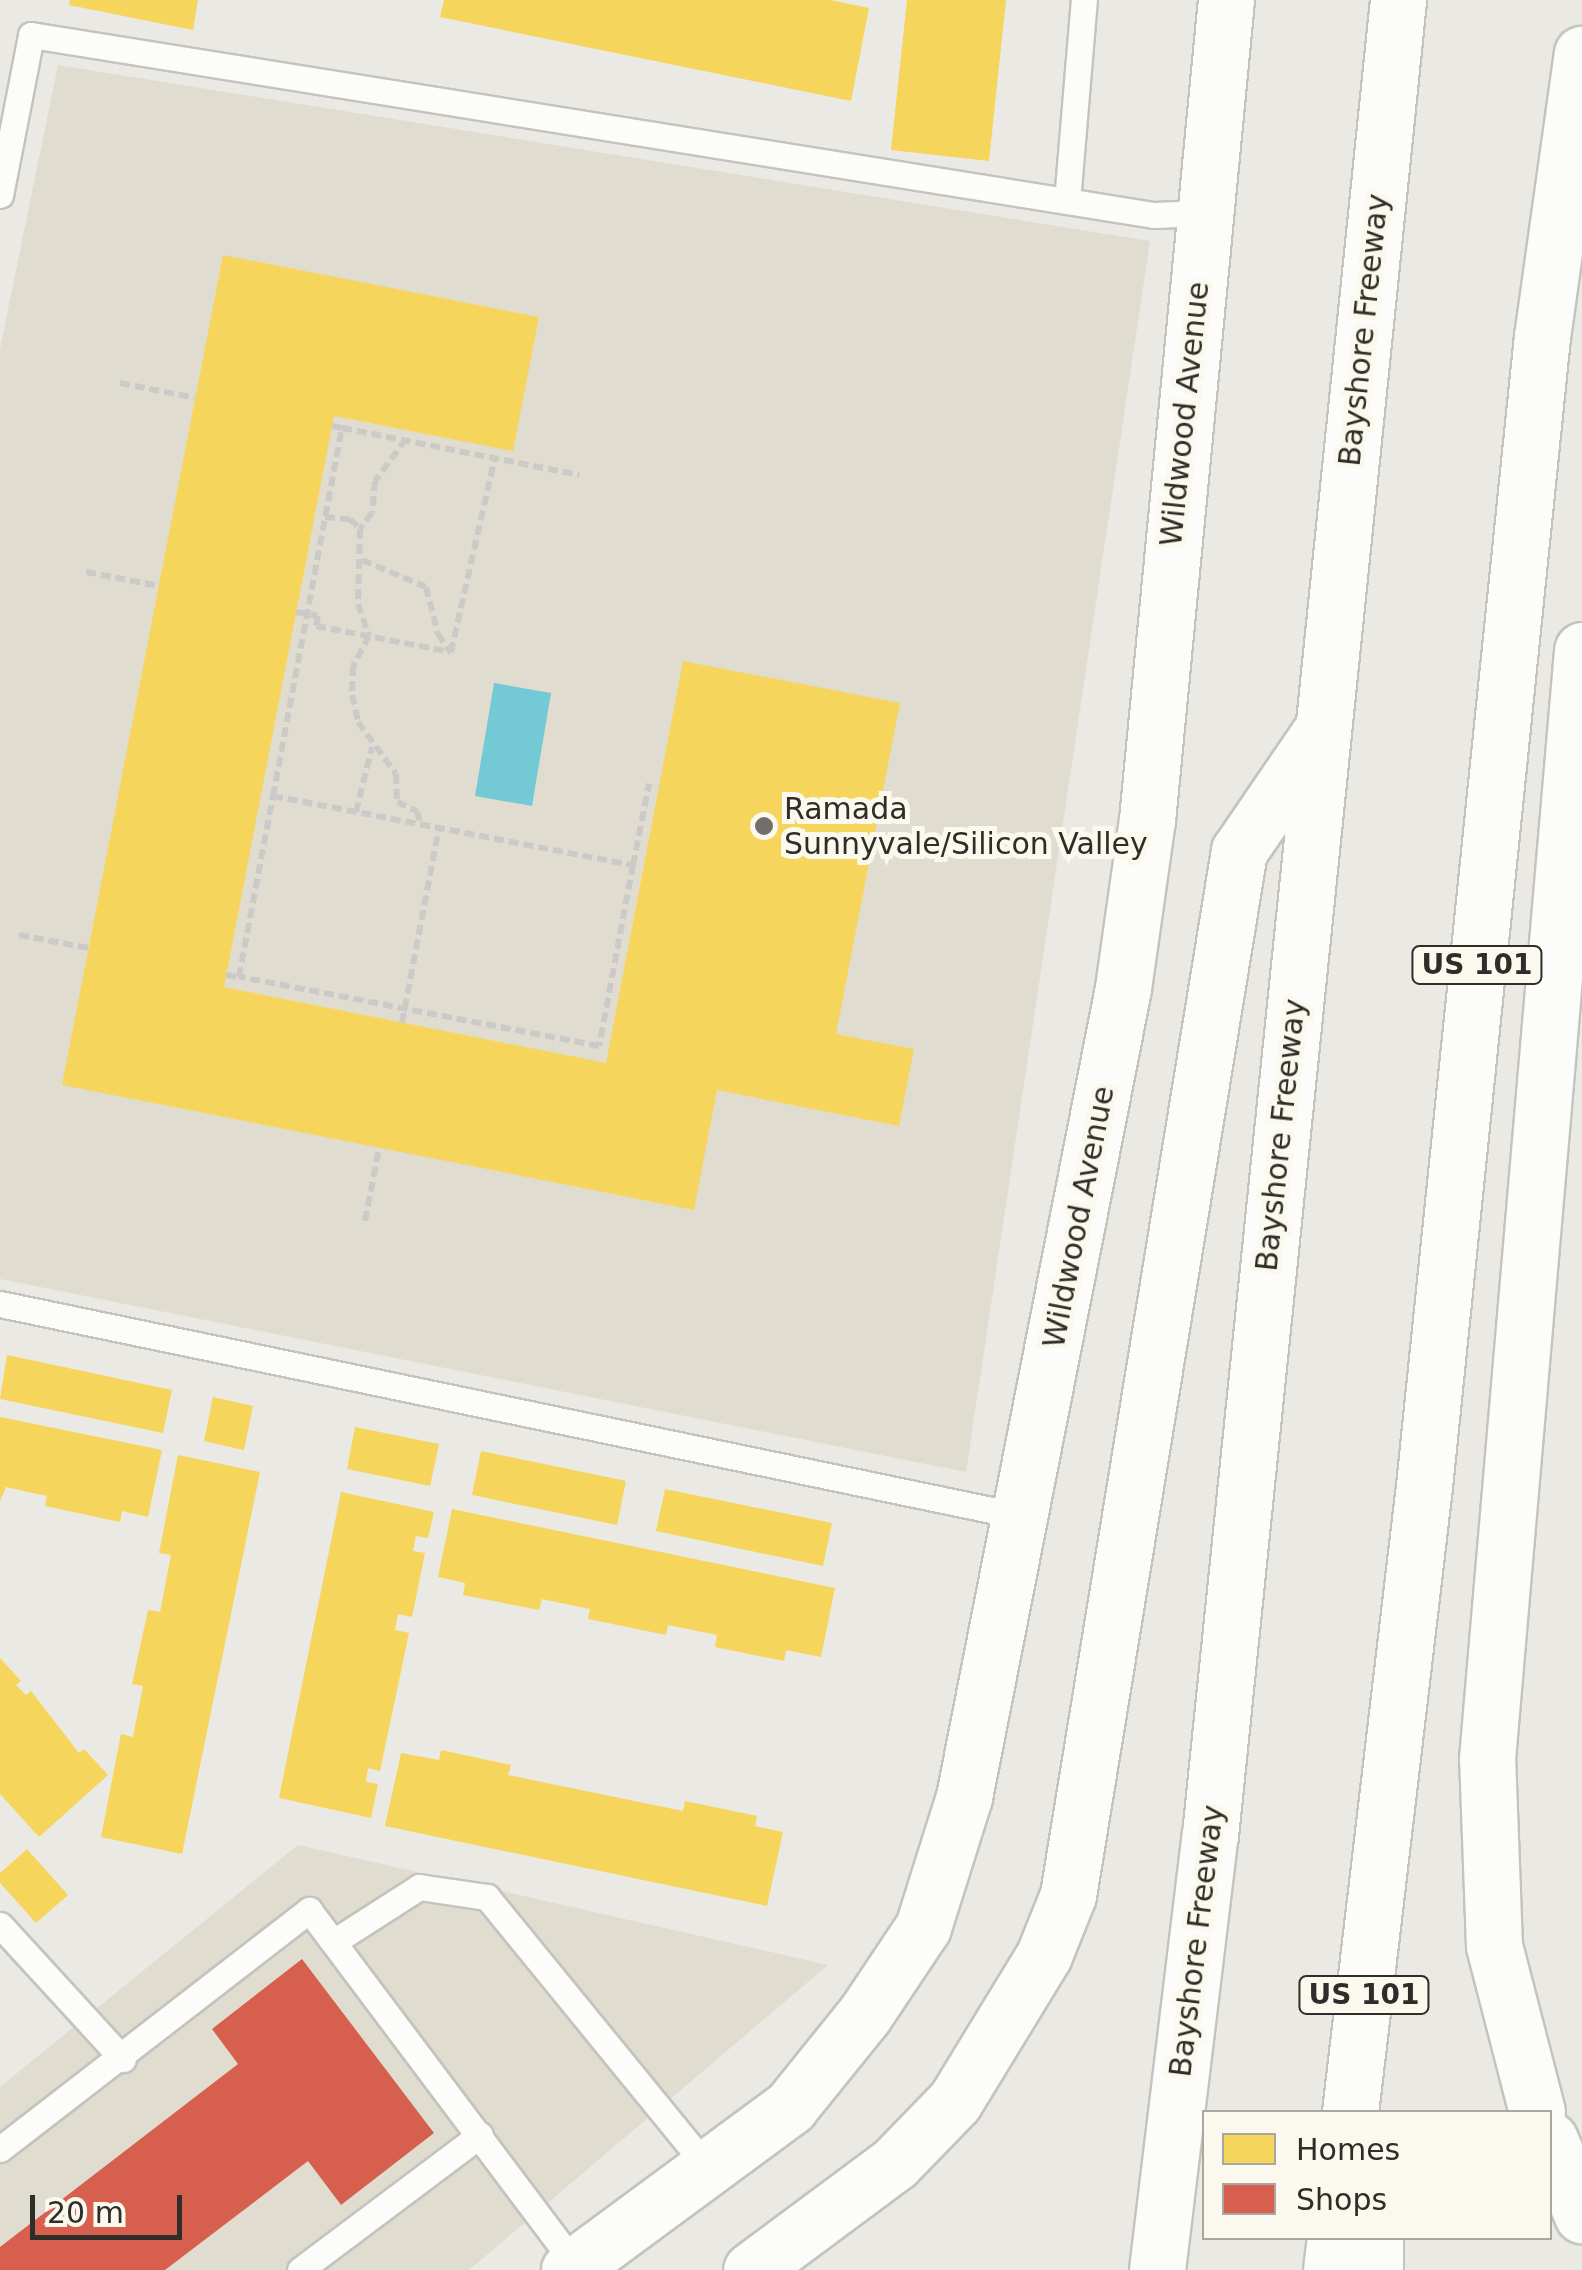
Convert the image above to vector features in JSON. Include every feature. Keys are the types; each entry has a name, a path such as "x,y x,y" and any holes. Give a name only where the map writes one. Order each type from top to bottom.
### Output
{"main road":[{"name":"Wildwood Avenue","path":"572,2267 790,2107 865,2014 922,1926 964,1796 1126,970 1146,820 1179,214 1226,0"},
{"name":"Bayshore Freeway","path":"1157,2270 1210,1836 1398,0"},
{"name":"US 101","path":"1350,2110 1542,337 1582,54"},
{"path":"1537,2110 1494,1946 1487,1759 1582,650"},
{"path":"751,2270 896,2162 955,2101 1044,1955 1068,1895 1239,851 1322,729"},
{"path":"1376,2110 1378,1877"},
{"path":"1552,2145 1582,2215"},
{"path":"1331,2270 1334,2240"},
{"path":"1375,2240 1375,2270"}],"lane":[{"path":"1066,200 1084,0"},
{"path":"0,195 31,35 1066,200 1179,214"},
{"path":"0,1304 1020,1516"},
{"path":"335,1942 419,1887 487,1897 708,2167"},
{"path":"0,2149 123,2059 309,1910 480,2135 572,2267"},
{"path":"0,1924 123,2059"},
{"path":"300,2270 480,2135"}],"path":[{"path":"120,382 195,398"},
{"path":"332,426 579,474"},
{"path":"239,978 342,428"},
{"path":"406,440 376,481 372,513 360,529 358,604 369,636 353,666 352,695 372,747 396,774 397,802 417,811 421,825"},
{"path":"451,652 495,456"},
{"path":"326,517 350,519 360,529"},
{"path":"362,560 426,587 438,634 451,652"},
{"path":"86,572 158,586"},
{"path":"296,612 318,616 316,626 451,652"},
{"path":"356,812 372,747"},
{"path":"226,975 599,1046 649,784"},
{"path":"273,796 633,866"},
{"path":"402,1023 438,828"},
{"path":"18,936 88,948"},
{"path":"365,1221 379,1148"}],"shaded area":[{"path":"58,65 1150,241 966,1472 0,1279 0,349"},
{"path":"298,1845 828,1965 469,2270 0,2270 0,2087"}],"water":[{"path":"494,683 551,693 532,806 475,796"}],"building: Homes":[{"path":"70,0 198,0 193,30 69,5"},
{"path":"444,0 830,0 869,8 851,101 440,17"},
{"path":"907,0 1006,0 989,161 891,150"},
{"name":"Ramada Sunnyvale/Silicon Valley","path":"223,255 539,317 513,451 334,416 224,987 606,1063 683,661 900,703 836,1034 914,1049 899,1126 717,1090 694,1210 62,1085"},
{"path":"7,1355 172,1390 163,1433 0,1399"},
{"path":"213,1397 253,1406 244,1450 204,1441"},
{"path":"0,1417 162,1450 148,1517 122,1511 120,1522 45,1506 47,1496 6,1487 0,1501"},
{"path":"355,1427 439,1444 430,1486 347,1469"},
{"path":"481,1451 626,1481 617,1525 472,1495"},
{"path":"178,1455 260,1472 182,1854 101,1837 121,1734 133,1737 143,1686 132,1684 148,1610 160,1612 171,1555 159,1553"},
{"path":"665,1489 832,1523 823,1566 656,1531"},
{"path":"341,1492 434,1512 428,1538 416,1536 413,1551 425,1553 412,1617 398,1614 395,1630 409,1633 380,1771 368,1768 366,1782 378,1784 371,1818 279,1798"},
{"path":"452,1509 835,1588 821,1657 786,1650 784,1661 715,1647 717,1635 668,1625 666,1635 588,1619 590,1609 542,1599 539,1610 463,1595 465,1583 438,1577"},
{"path":"0,1658 21,1681 16,1685 26,1695 31,1691 79,1753 84,1749 108,1775 39,1837 0,1794"},
{"path":"441,1750 511,1765 508,1775 683,1811 685,1801 757,1816 755,1826 783,1832 767,1906 385,1826 401,1753 439,1760"},
{"path":"27,1849 68,1895 36,1923 0,1883 0,1873"}],"building: Shops":[{"path":"302,1959 434,2133 341,2205 308,2161 165,2270 0,2270 0,2247 238,2064 212,2029"}],"place":[{"name":"Ramada Sunnyvale/Silicon Valley","path":"764,826"}]}
